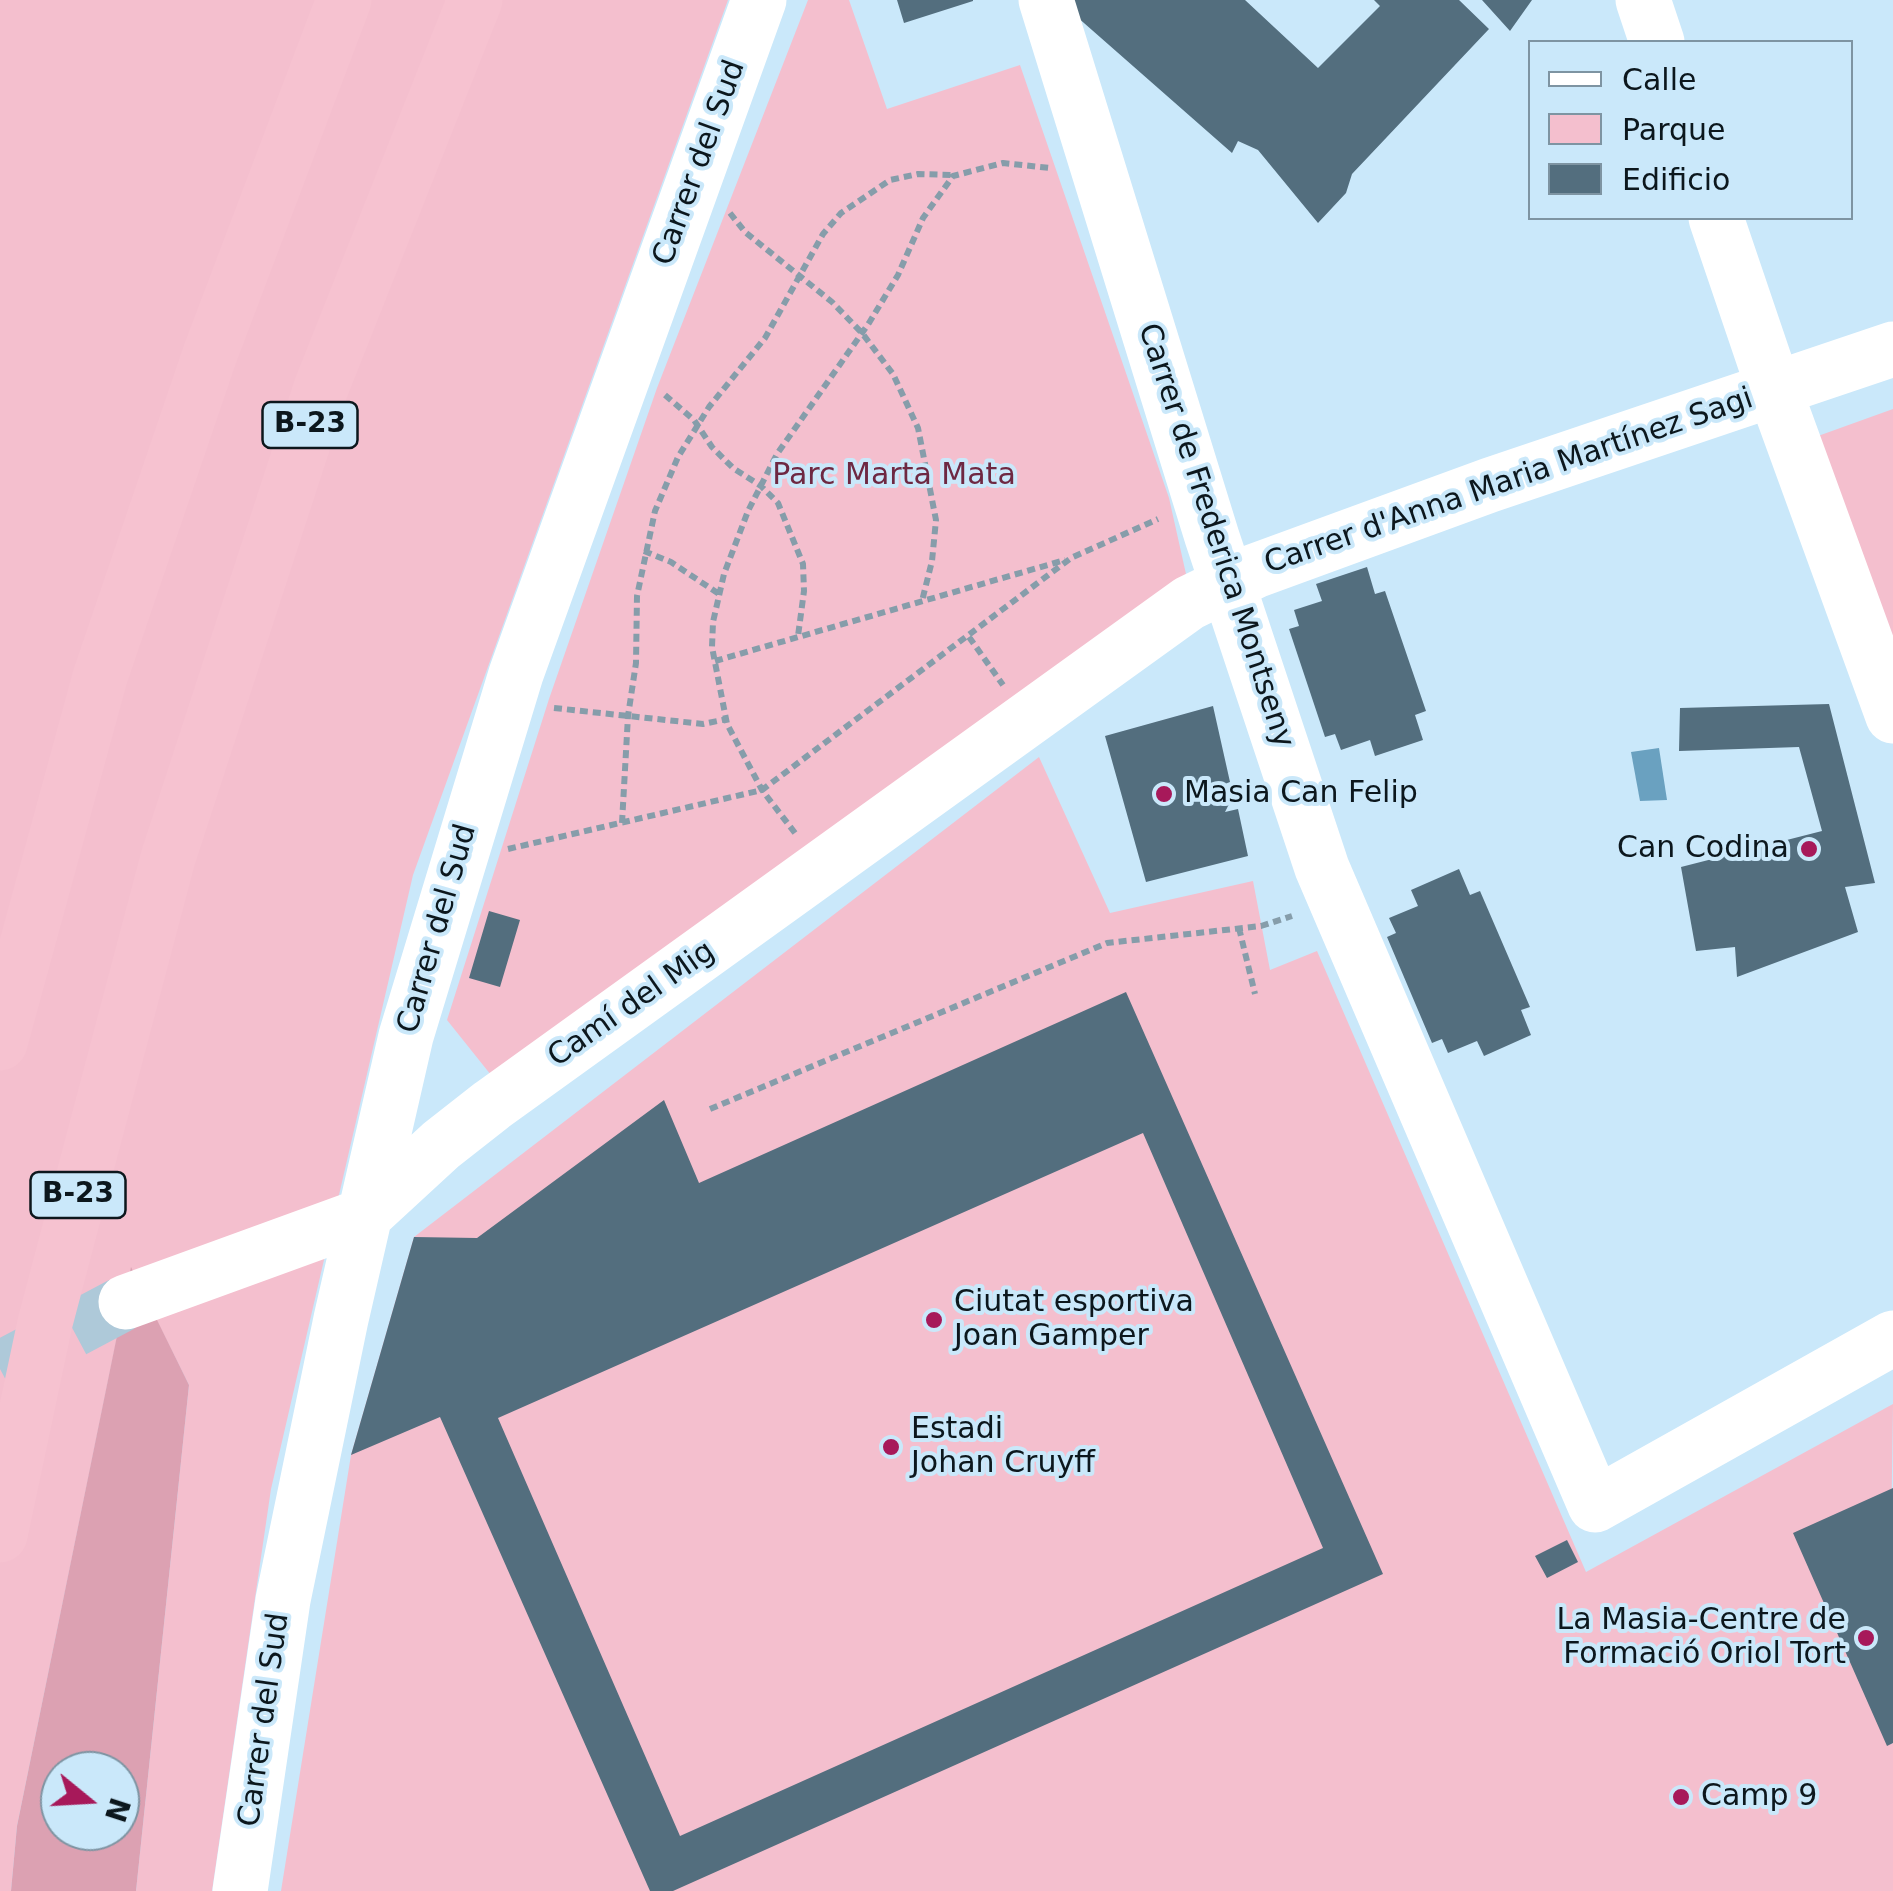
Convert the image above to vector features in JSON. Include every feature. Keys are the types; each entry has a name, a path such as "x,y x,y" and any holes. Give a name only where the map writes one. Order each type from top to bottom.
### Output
{"highway":[{"path":"0,1043 100,677 210,354 344,0"},
{"name":"B-23","path":"0,1535 45,1323 168,858 322,388 475,0"}],"street":[{"name":"Carrer del Sud","path":"240,1891 282,1600 393,1091 432,945 508,700 758,0"},
{"name":"Carrer de Frederica Montseny","path":"1046,0 1201,501 1322,868 1594,1505 1893,1338"},
{"path":"1643,0 1656,40"},
{"path":"1717,220 1893,716"},
{"name":"Carrer d'Anna Maria Martínez Sagi","path":"797,886 1189,603 1230,583 1490,484 1893,349"},
{"name":"Camí del Mig","path":"126,1302 365,1215 467,1124 797,886"},
{"path":"393,1091 436,1119 467,1124"}],"path":[{"path":"622,823 628,716 636,664 637,596 655,511 678,457 765,338 802,277 822,234 840,213 890,180 918,174 953,176 1003,162 1056,168 1095,159"},
{"path":"762,790 727,719 715,660 713,622 719,594 760,486 811,401 862,333 898,275 923,218 953,176"},
{"path":"690,191 726,208 744,232 802,277 862,333 893,374 918,428 936,520 932,561 922,601"},
{"path":"624,374 657,388 698,426 733,468 778,503 803,564 798,636"},
{"path":"715,660 1072,558 1201,501"},
{"path":"644,551 671,562 719,594"},
{"path":"464,842 502,850 762,790 1072,558"},
{"path":"508,700 546,708 703,724 727,719"},
{"path":"710,1109 1107,943 1261,926"},
{"path":"1238,928 1255,994"}],"green space":[{"path":"0,0 728,0 413,875 271,1489 212,1891 136,1891 189,1385 131,1269 17,1826 11,1891 0,1891"},
{"name":"Parc Marta Mata","path":"808,0 849,0 887,109 1020,65 1169,498 1186,574 499,1085 447,1020 549,699 657,388"},
{"path":"1893,409 1893,641 1818,436"},
{"name":"Ciutat esportiva Joan Gamper","path":"1039,757 1110,913 1253,881 1270,970 1317,951 1586,1572 1893,1404 1888,1745 1893,1743 1893,1891 281,1891 351,1455 414,1237"}],"shaded area":[{"path":"131,1267 189,1385 136,1891 11,1891 17,1826"}],"water":[{"path":"1659,748 1667,800 1640,801 1631,752"}],"building":[{"path":"897,0 973,0 973,1 904,23"},
{"path":"1071,0 1245,0 1318,68 1380,6 1374,0 1459,0 1489,29 1352,174 1346,193 1318,223 1258,150 1238,141 1232,153 1076,16"},
{"path":"1482,0 1532,0 1510,31"},
{"path":"1367,567 1375,594 1385,591 1426,711 1415,715 1423,740 1375,756 1370,740 1341,750 1335,734 1325,737 1289,629 1299,626 1294,610 1322,601 1316,584"},
{"name":"Can Codina","path":"1829,704 1875,883 1845,887 1858,932 1737,977 1735,947 1696,951 1681,867 1822,831 1799,747 1679,751 1680,708"},
{"name":"Masia Can Felip","path":"1213,706 1230,782 1217,787 1229,793 1231,800 1225,812 1238,809 1248,856 1146,882 1105,736"},
{"path":"1459,869 1470,895 1480,891 1530,1007 1521,1010 1531,1035 1484,1056 1477,1041 1448,1053 1442,1039 1432,1043 1387,937 1396,933 1389,918 1418,906 1411,890"},
{"path":"489,911 520,920 500,987 469,978"},
{"path":"1126,992 1383,1574 673,1891 650,1891 440,1417 351,1455 414,1237 477,1238 664,1100 699,1183","holes":["1143,1133 1323,1548 680,1836 498,1418"]},
{"name":"La Masia-Centre de Formació Oriol Tort","path":"1893,1488 1893,1743 1887,1746 1793,1533"},
{"path":"1567,1540 1578,1562 1547,1578 1535,1556"}],"tunnel":[{"path":"0,1369 126,1302"}],"place":[{"name":"Masia Can Felip","path":"1164,794"},
{"name":"Can Codina","path":"1809,849"},
{"name":"Ciutat esportiva Joan Gamper","path":"934,1320"},
{"name":"Estadi Johan Cruyff","path":"891,1447"},
{"name":"La Masia-Centre de Formació Oriol Tort","path":"1866,1638"},
{"name":"Camp 9","path":"1681,1797"}]}
